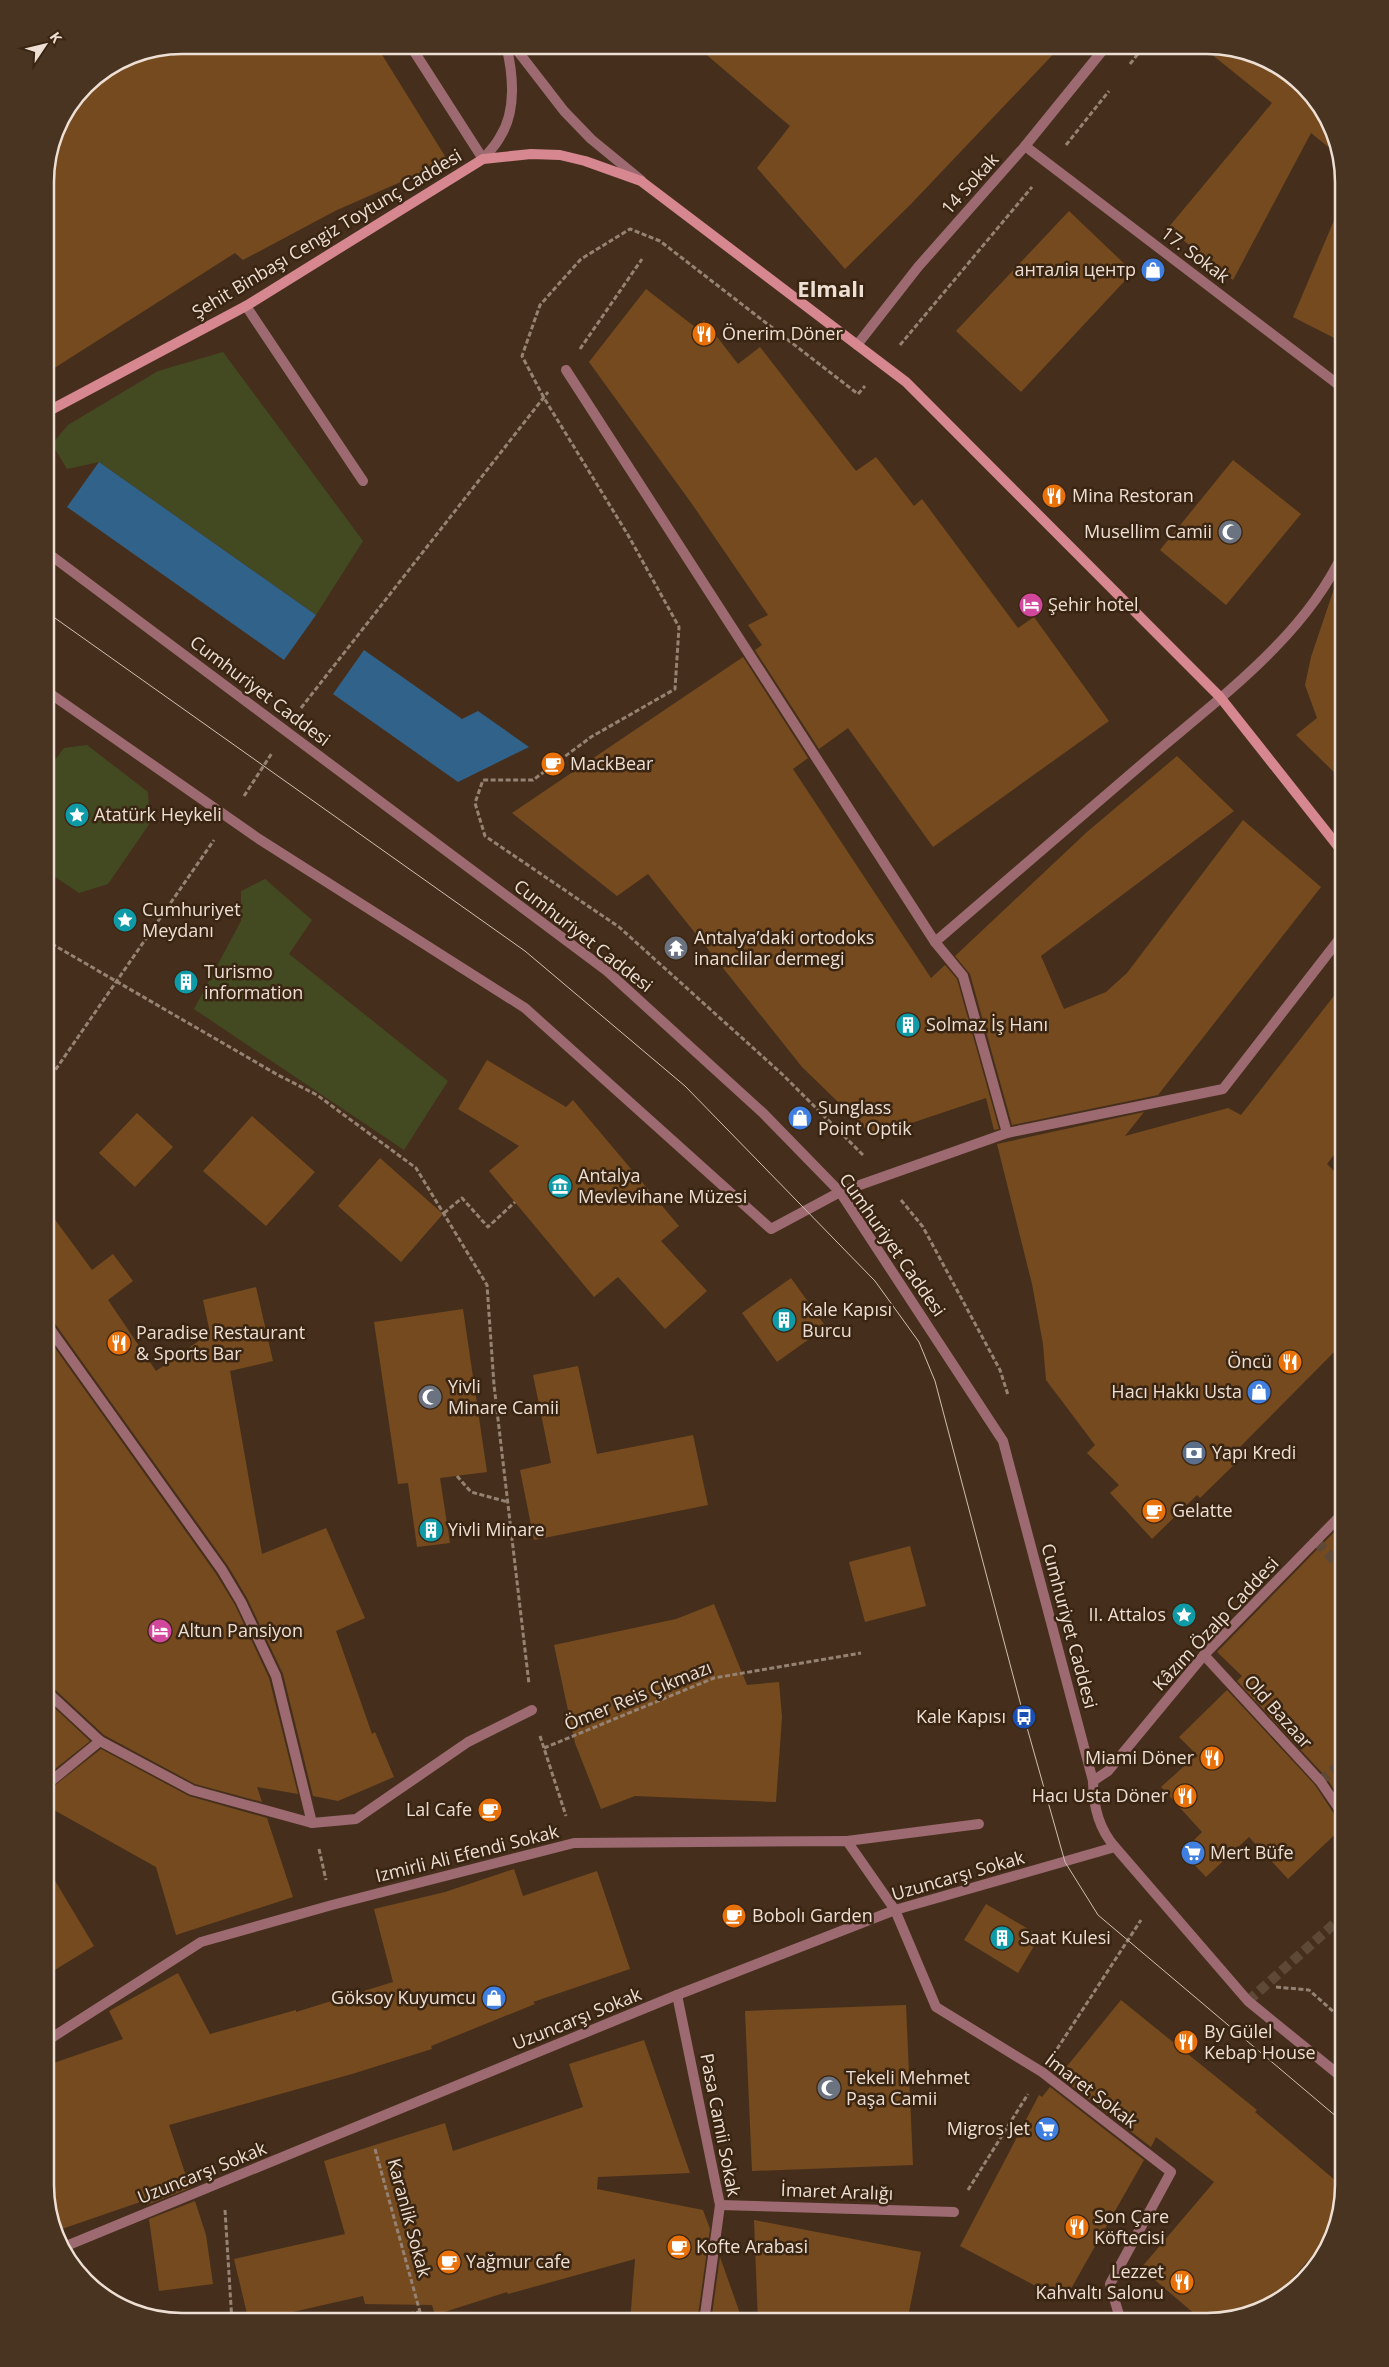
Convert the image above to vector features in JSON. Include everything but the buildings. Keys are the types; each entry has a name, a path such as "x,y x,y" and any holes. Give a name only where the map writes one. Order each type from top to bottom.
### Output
{"main road":[{"name":"Şehit Binbaşı Cengiz Toytunç Caddesi","path":"54,408 246,306 483,159 531,154 560,155 585,161 641,181 906,382 1220,697 1335,843"}],"street":[{"path":"416,54 483,159 501,136 509,113 513,71 508,54"},
{"name":"Şehit Binbaşı Cengiz Toytunç Caddesi","path":"520,54 564,111 591,139 641,181"},
{"name":"14 Sokak","path":"857,345 918,267 1025,146 1100,54"},
{"name":"17. Sokak","path":"1025,146 1335,382"},
{"path":"246,306 363,482"},
{"path":"566,370 935,942 963,976 1008,1133"},
{"name":"Cumhuriyet Caddesi","path":"54,558 607,971 763,1113 840,1192 1003,1441 1093,1781 1093,1804 1107,1838 1248,2001 1335,2072"},
{"path":"935,942 1220,697 1290,633 1335,570"},
{"path":"54,696 229,818 525,1008 771,1229 840,1192 1008,1133 1223,1089 1335,944"},
{"path":"54,1335 222,1570 241,1602 276,1676 312,1823"},
{"name":"Kâzım Özalp Caddesi","path":"1093,1781 1108,1771 1204,1655 1335,1521"},
{"name":"Old Bazaar","path":"1204,1655 1320,1781 1335,1803"},
{"path":"54,1699 100,1742 192,1790 312,1823 356,1819 468,1742 532,1710"},
{"path":"54,1779 100,1742"},
{"name":"Izmirli Ali Efendi Sokak","path":"54,2036 202,1942 332,1905 574,1843 846,1841 979,1824"},
{"path":"846,1841 895,1910"},
{"name":"Uzuncarşı Sokak","path":"69,2245 677,1995 895,1910 1115,1847"},
{"name":"İmaret Sokak","path":"895,1910 936,2007 1042,2072 1171,2172 1110,2284 1118,2313"},
{"name":"Pasa Camii Sokak","path":"677,1995 720,2205 705,2313"},
{"name":"İmaret Aralığı","path":"720,2205 954,2212"}],"path":[{"path":"1127,68 1138,54"},
{"path":"1009,1397 1000,1370 923,1227 869,1162 782,1074 619,927 485,836 475,803 483,780 533,780 591,737 675,689 679,627 628,535 544,398 522,356 540,305 581,259 630,229 660,242 858,394 1007,220 1109,90"},
{"path":"54,1072 229,818 300,710 566,370 642,259"},
{"path":"54,945 278,1075 318,1095 416,1168 487,1285 494,1385 532,1710 574,1843"},
{"path":"444,1213 462,1198 488,1227 516,1202"},
{"path":"457,1476 471,1492 508,1502"},
{"name":"Ömer Reis Çıkmazı","path":"544,1748 714,1678 861,1653"},
{"path":"312,1823 332,1905"},
{"path":"1267,1986 1309,1990 1335,2012"},
{"name":"Karanlik Sokak","path":"368,2121 420,2312"},
{"path":"223,2182 231,2313"},
{"path":"414,2313 420,2312"}],"green space":[{"path":"223,352 363,541 316,615 99,462 67,469 54,447 54,442 68,425 158,371"},
{"path":"87,745 148,792 150,823 108,884 79,893 54,876 54,761 64,748"},
{"path":"265,879 312,920 289,954 448,1081 404,1150 194,1009 241,921 241,891"}],"water":[{"path":"99,462 316,615 284,660 67,507"},
{"path":"364,650 462,719 478,711 529,747 458,782 333,694"}],"tunnel":[{"path":"1317,1542 1335,1561"},
{"path":"1320,1781 1335,1768"},
{"path":"1248,2001 1335,1923"}],"tram line":[{"path":"54,617 525,951 685,1086 875,1281 919,1342 935,1381 1024,1717 1065,1862 1098,1915 1335,2115"}],"place":[{"name":"анталія центр","path":"1153,270"},
{"name":"Önerim Döner","path":"704,334"},
{"name":"Mina Restoran","path":"1054,496"},
{"name":"Musellim Camii","path":"1230,532"},
{"name":"Şehir hotel","path":"1031,605"},
{"name":"MackBear","path":"553,764"},
{"name":"Atatürk Heykeli","path":"77,815"},
{"name":"Cumhuriyet Meydanı","path":"125,920"},
{"name":"Antalya’daki ortodoks inanclilar dermegi","path":"676,948"},
{"name":"Turismo information","path":"186,982"},
{"name":"Solmaz İş Hanı","path":"908,1025"},
{"name":"Sunglass Point Optik","path":"800,1118"},
{"name":"Antalya Mevlevihane Müzesi","path":"560,1186"},
{"name":"Kale Kapısı Burcu","path":"784,1320"},
{"name":"Paradise Restaurant & Sports Bar","path":"119,1343"},
{"name":"Öncü","path":"1290,1362"},
{"name":"Hacı Hakkı Usta","path":"1259,1392"},
{"name":"Yivli Minare Camii","path":"430,1397"},
{"name":"Yapı Kredi","path":"1194,1453"},
{"name":"Gelatte","path":"1154,1511"},
{"name":"Yivli Minare","path":"431,1530"},
{"name":"II. Attalos","path":"1184,1615"},
{"name":"Altun Pansiyon","path":"160,1631"},
{"name":"Kale Kapısı","path":"1024,1717"},
{"name":"Miami Döner","path":"1212,1758"},
{"name":"Hacı Usta Döner","path":"1185,1796"},
{"name":"Lal Cafe","path":"490,1810"},
{"name":"Mert Büfe","path":"1193,1853"},
{"name":"Bobolı Garden","path":"734,1916"},
{"name":"Saat Kulesi","path":"1002,1938"},
{"name":"Göksoy Kuyumcu","path":"494,1998"},
{"name":"By Gülel Kebap House","path":"1186,2042"},
{"name":"Tekeli Mehmet Paşa Camii","path":"829,2088"},
{"name":"Migros Jet","path":"1047,2129"},
{"name":"Son Çare Köftecisi","path":"1077,2227"},
{"name":"Kofte Arabasi","path":"679,2247"},
{"name":"Yağmur cafe","path":"449,2262"},
{"name":"Lezzet Kahvaltı Salonu","path":"1182,2282"}],"district":[{"name":"Elmalı","path":"831,289"}]}
